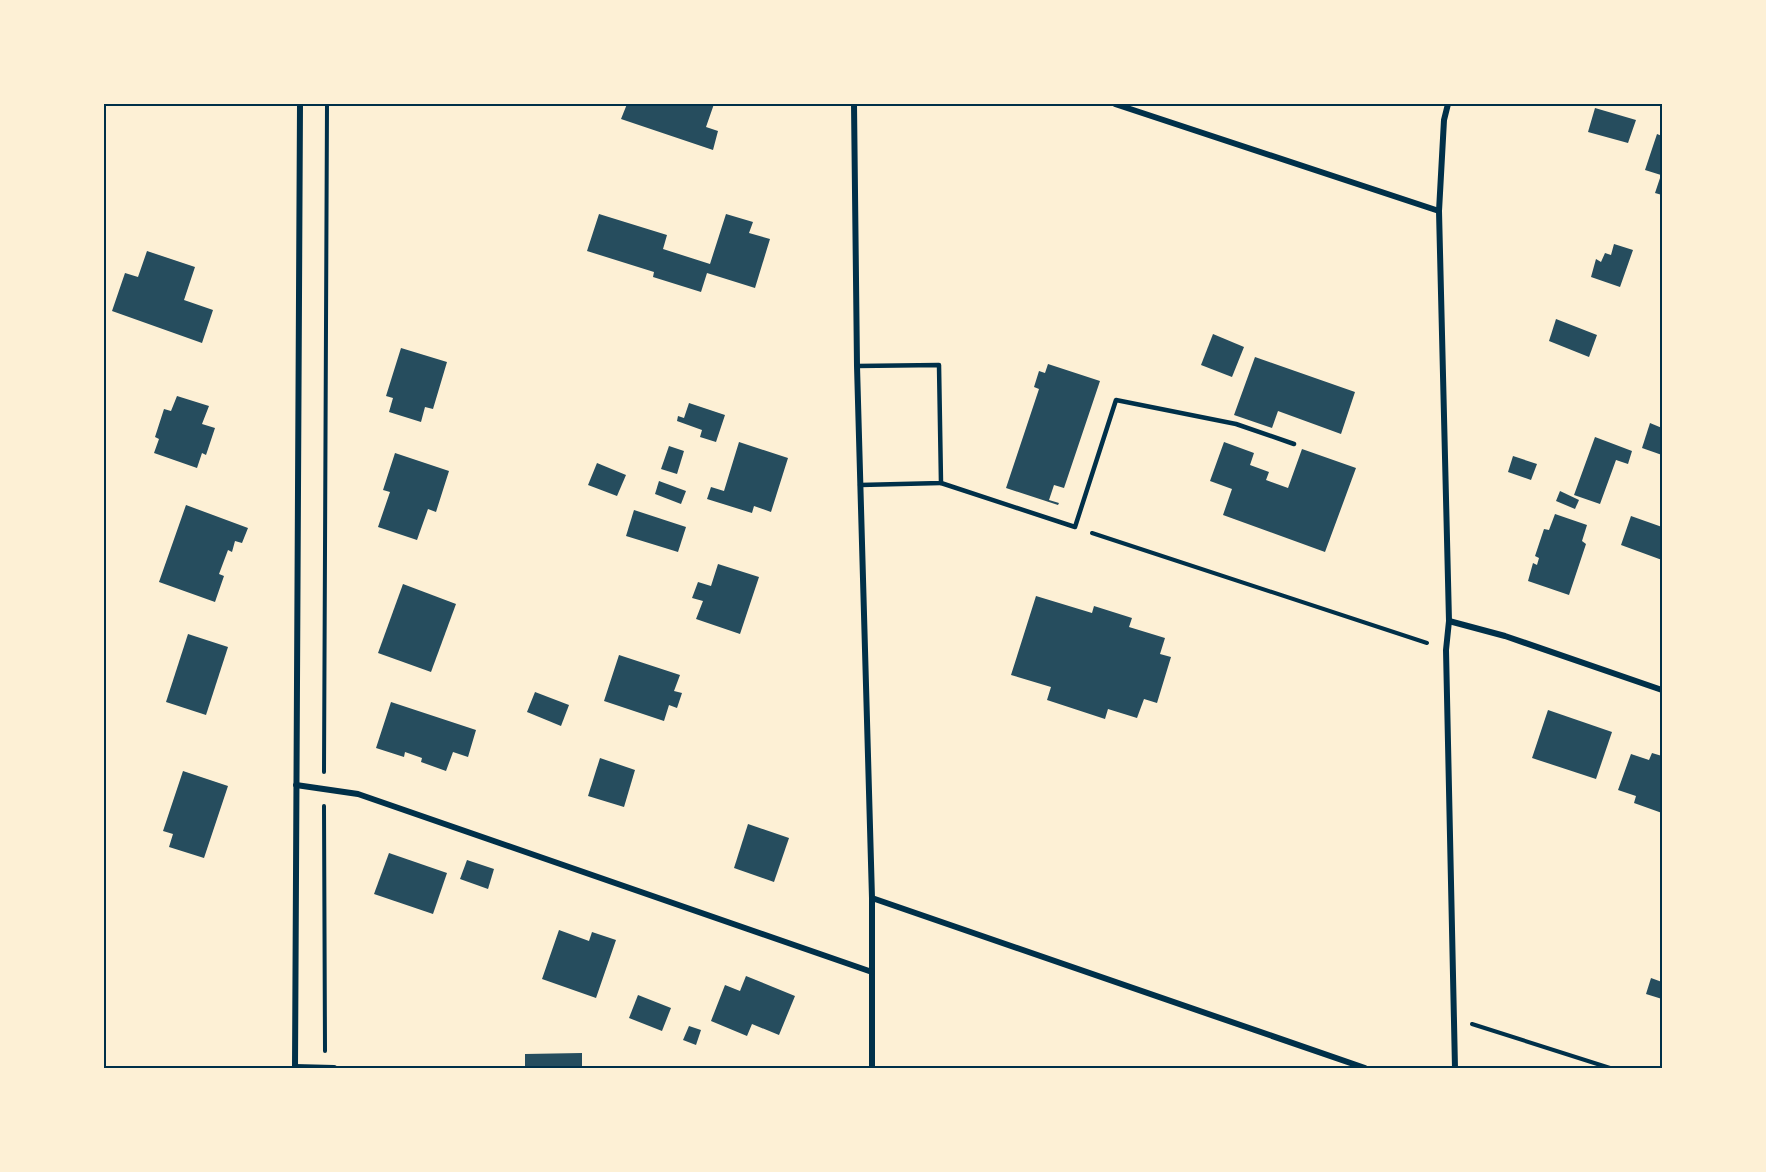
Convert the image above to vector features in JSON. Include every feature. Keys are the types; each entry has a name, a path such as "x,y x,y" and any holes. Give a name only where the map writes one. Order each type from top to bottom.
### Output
{"street":[{"path":"300,104 295,1068 334,1068"},
{"path":"854,104 856,366 872,898 872,1068"},
{"path":"1115,104 1439,211"},
{"path":"1448,104 1444,120 1439,211 1449,621 1446,650 1455,1068"},
{"path":"1449,621 1505,636 1662,690"},
{"path":"296,785 358,794 872,972"},
{"path":"872,898 1365,1068"}],"lane":[{"path":"856,366 939,365 941,483"},
{"path":"860,485 941,483 1075,527 1116,400 1236,424 1294,444"}],"path":[{"path":"325,1068 327,104"},
{"path":"1075,527 1446,650"},
{"path":"1454,1018 1610,1068"}],"building":[{"path":"627,104 714,104 706,127 718,131 713,150 621,119"},
{"path":"1595,108 1636,120 1628,143 1588,132"},
{"path":"1657,134 1662,136 1662,195 1655,193 1661,175 1645,170"},
{"path":"599,214 667,235 663,249 710,264 726,214 753,222 749,233 770,239 755,288 707,273 701,292 653,277 654,272 587,251"},
{"path":"1614,244 1633,250 1620,287 1591,277 1596,259 1601,262 1605,253 1611,255"},
{"path":"147,251 195,267 184,300 213,310 202,343 112,311 125,273 138,277"},
{"path":"1556,319 1597,335 1589,357 1549,341"},
{"path":"1213,334 1244,347 1232,377 1201,365"},
{"path":"401,348 447,362 433,409 425,407 421,422 389,412 393,398 386,396"},
{"path":"1255,357 1355,392 1341,434 1278,411 1272,428 1234,415"},
{"path":"1048,364 1100,381 1064,488 1054,485 1049,500 1059,503 1058,505 1006,488 1039,389 1034,387 1039,371 1045,373"},
{"path":"177,396 209,406 202,424 215,428 206,455 202,453 197,468 154,453 159,439 155,437 164,409 171,411"},
{"path":"689,403 725,415 716,442 700,437 702,430 677,421 678,416 684,418"},
{"path":"1650,423 1662,428 1662,455 1642,448"},
{"path":"1595,437 1632,451 1628,464 1616,460 1600,504 1574,495"},
{"path":"739,442 788,458 771,512 754,506 752,513 707,499 711,487 724,491"},
{"path":"1224,442 1254,453 1250,465 1269,472 1266,480 1288,488 1302,449 1356,468 1325,552 1223,515 1232,489 1210,481"},
{"path":"669,446 684,451 677,474 661,469"},
{"path":"395,453 449,471 436,512 428,509 417,540 378,527 390,492 383,490"},
{"path":"1513,456 1537,464 1531,480 1508,472"},
{"path":"597,463 626,475 617,496 588,485"},
{"path":"659,481 686,491 681,504 655,494"},
{"path":"1560,491 1579,500 1575,509 1556,501"},
{"path":"186,505 248,528 242,543 235,541 232,552 228,550 219,574 224,576 215,602 159,582"},
{"path":"634,510 686,527 678,552 626,536"},
{"path":"1555,514 1587,525 1582,541 1586,544 1569,595 1528,581 1533,563 1537,565 1539,558 1535,556 1544,529 1549,530"},
{"path":"1631,516 1662,527 1662,560 1621,545"},
{"path":"718,564 759,577 740,634 696,619 703,601 692,598 698,582 711,586"},
{"path":"403,584 456,604 431,672 378,653"},
{"path":"1036,596 1092,613 1094,606 1132,618 1129,627 1165,638 1160,654 1171,657 1157,703 1144,699 1137,718 1108,709 1105,719 1047,700 1051,687 1011,675"},
{"path":"188,634 228,647 206,715 166,702"},
{"path":"619,655 680,675 674,691 682,693 677,708 669,705 664,721 604,701"},
{"path":"535,692 569,705 561,726 527,712"},
{"path":"391,702 476,730 468,757 453,752 446,771 421,762 422,758 405,752 404,757 376,748"},
{"path":"1548,710 1612,732 1596,779 1532,758"},
{"path":"1652,753 1662,756 1662,813 1634,803 1636,796 1618,790 1631,754 1649,760"},
{"path":"600,758 635,770 624,807 588,796"},
{"path":"183,771 228,786 204,858 169,847 173,834 163,831"},
{"path":"748,824 789,838 774,882 734,868"},
{"path":"389,853 447,873 433,914 374,894"},
{"path":"467,860 494,869 488,889 460,879"},
{"path":"559,930 589,941 592,932 616,940 596,998 542,979"},
{"path":"746,976 795,996 779,1035 752,1024 747,1036 711,1021 725,985 740,991"},
{"path":"1651,978 1662,982 1662,999 1646,994"},
{"path":"638,995 671,1008 662,1031 629,1018"},
{"path":"689,1026 701,1030 696,1045 683,1040"},
{"path":"582,1053 582,1068 525,1068 525,1054"}]}
